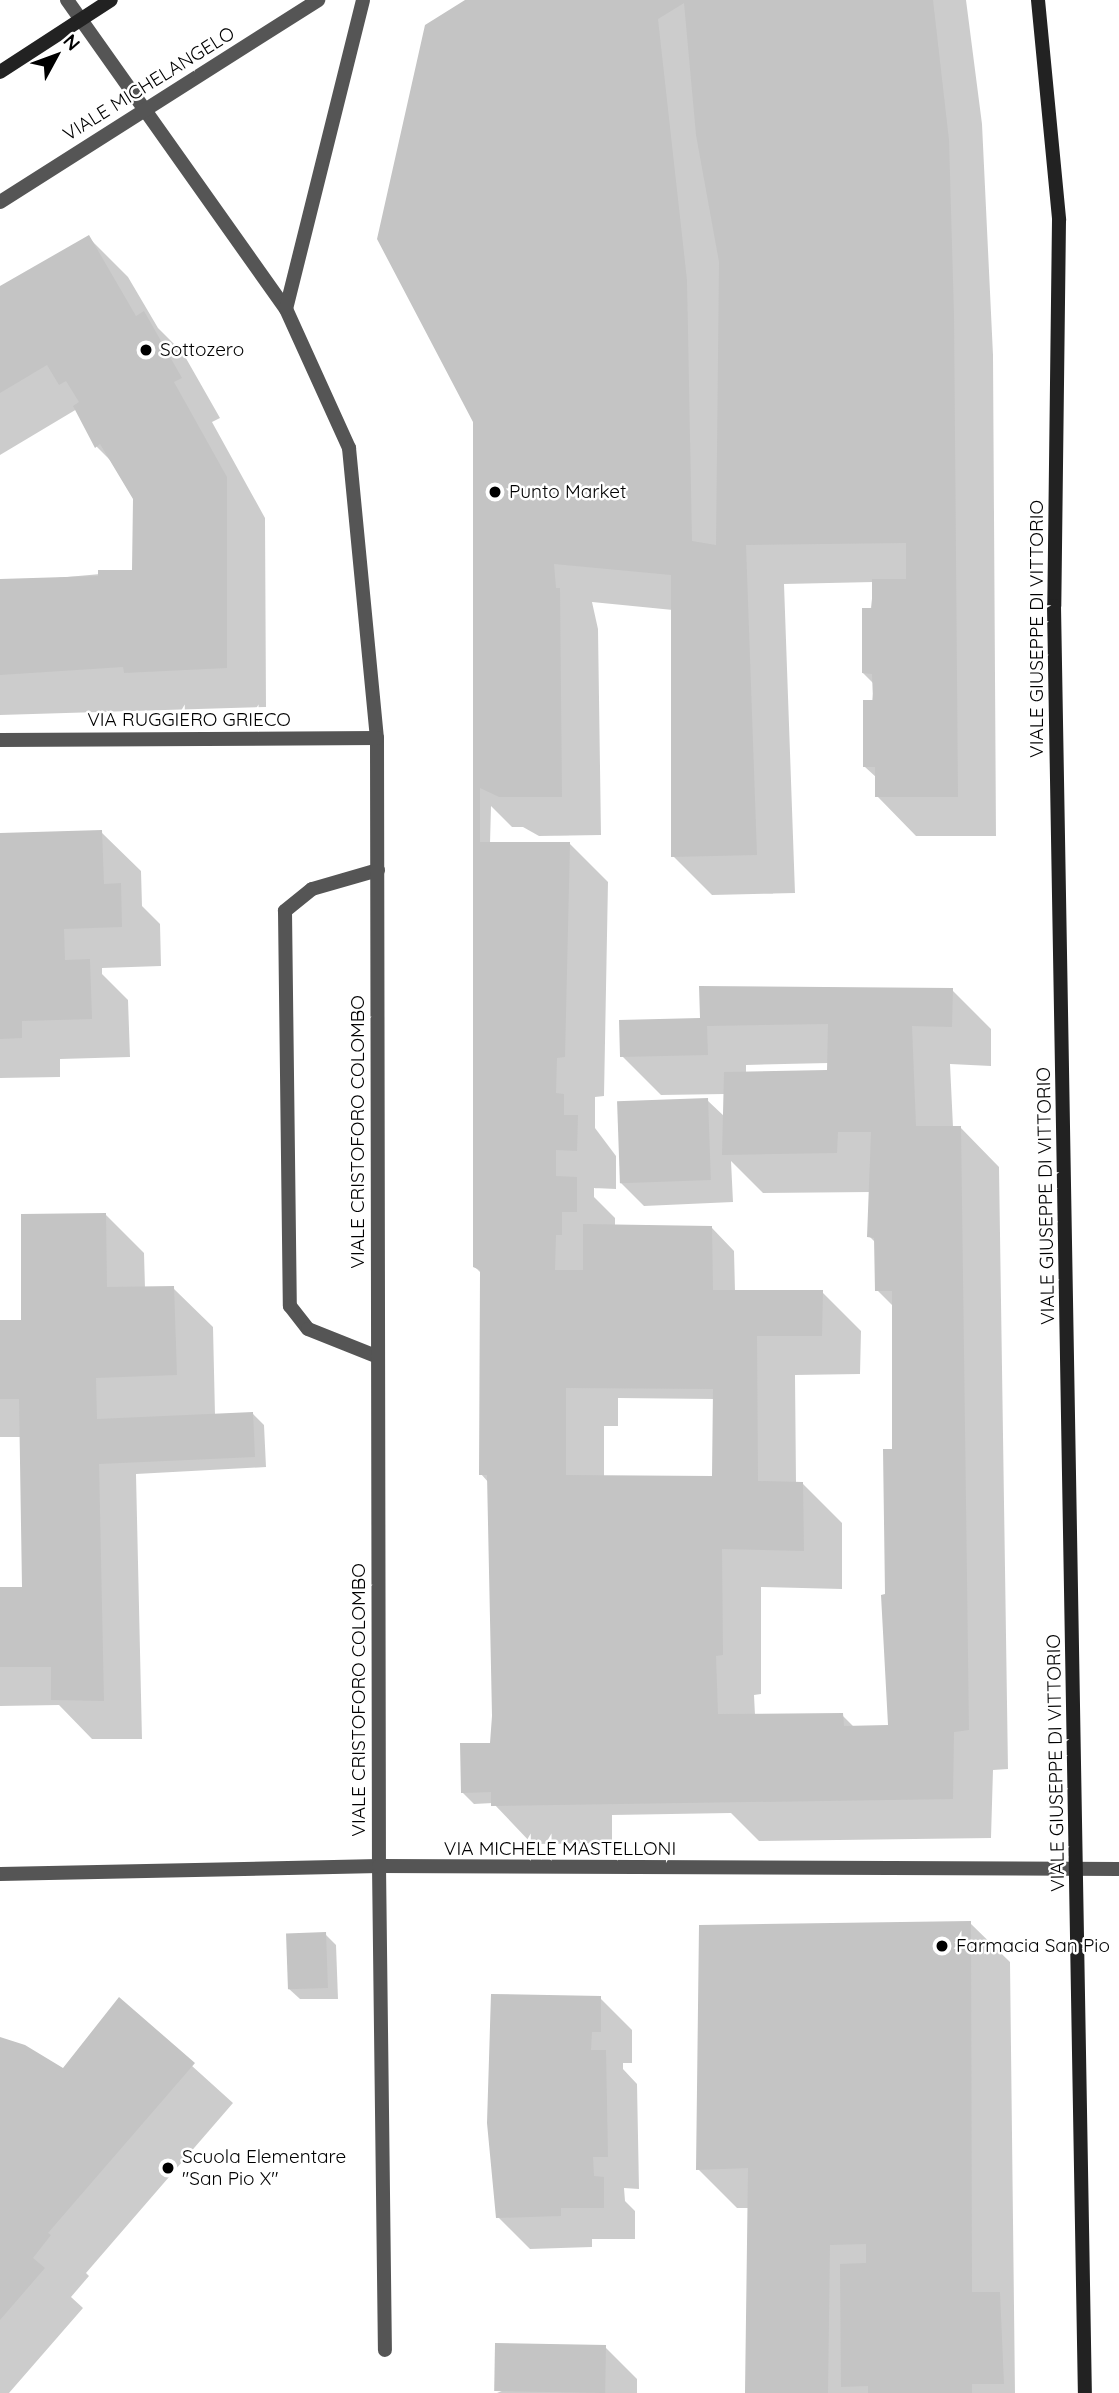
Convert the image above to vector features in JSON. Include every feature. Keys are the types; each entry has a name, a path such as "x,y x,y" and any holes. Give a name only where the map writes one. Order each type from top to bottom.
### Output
{"street":[{"name":"VIALE CRISTOFORO COLOMBO","path":"67,0 286,309 349,447 377,738 379,1867 385,2350"},
{"path":"0,72 111,0"},
{"name":"VIALE MICHELANGELO","path":"0,202 318,0"},
{"path":"286,309 363,0"},
{"name":"VIALE GIUSEPPE DI VITTORIO","path":"1038,0 1059,220 1054,606 1085,2393"},
{"name":"VIA RUGGIERO GRIECO","path":"0,740 377,738"},
{"path":"378,870 312,889 285,911 290,1306 308,1329 378,1357"},
{"name":"VIA MICHELE MASTELLONI","path":"0,1874 379,1867 1077,1872 1119,1869"}],"building":[{"path":"465,0 933,0 949,140 954,315 958,797 875,797 875,767 863,767 863,700 873,700 872,674 862,673 862,608 872,608 872,579 906,579 906,543 746,545 757,855 671,857 671,575 554,564 556,588 560,588 562,797 499,797 480,788 480,842 570,842 565,1057 557,1058 556,1093 564,1094 564,1115 578,1115 577,1151 556,1150 556,1176 577,1177 577,1212 562,1212 562,1235 556,1235 555,1270 583,1270 583,1224 712,1226 713,1290 823,1290 822,1336 757,1336 758,1481 803,1482 804,1551 722,1549 723,1655 716,1656 718,1714 843,1713 844,1726 888,1725 881,1595 885,1594 883,1449 892,1449 892,1291 875,1291 874,1238 867,1237 871,1132 838,1132 837,1153 722,1155 724,1072 827,1070 828,1024 707,1026 708,1055 620,1057 619,1020 700,1018 699,986 953,988 952,1027 912,1026 916,1126 961,1126 969,1730 954,1732 953,1799 491,1806 491,1792 461,1793 460,1743 490,1743 492,1716 487,1475 479,1475 480,1270 473,1267 473,422 377,239 425,25","holes":["684,3 696,135 719,262 716,545 692,541 687,280 658,19","566,1388 713,1389 712,1476 566,1475"]},
{"path":"89,235 136,316 144,311 182,378 174,382 227,477 227,668 124,673 123,667 0,675 0,579 98,576 98,570 132,570 133,499 100,444 95,448 73,406 79,402 66,381 59,385 47,365 0,393 0,286"},
{"path":"102,830 104,884 121,883 122,927 64,929 65,960 90,959 92,1019 22,1021 22,1038 0,1039 0,833"},
{"path":"708,1098 711,1180 620,1183 617,1101"},
{"path":"106,1213 107,1287 174,1286 177,1375 96,1378 97,1419 253,1412 255,1457 99,1464 104,1701 51,1700 51,1667 0,1667 0,1587 22,1587 19,1399 0,1399 0,1320 21,1320 21,1214"},
{"path":"971,1921 972,2292 1000,2292 1004,2384 972,2384 972,2393 868,2393 868,2386 841,2387 840,2264 866,2263 866,2244 830,2245 828,2393 745,2393 748,2168 696,2170 699,1925"},
{"path":"326,1932 328,1988 288,1989 286,1933"},
{"path":"491,1994 601,1996 601,2032 592,2032 591,2050 606,2050 608,2157 593,2157 594,2176 604,2177 604,2208 561,2208 561,2216 496,2218 487,2123"},
{"path":"119,1997 195,2063 48,2233 51,2235 33,2258 45,2268 0,2320 0,2037 25,2045 63,2068"},
{"path":"495,2343 606,2345 605,2393 494,2391"}],"place":[{"name":"Sottozero","path":"146,350"},
{"name":"Punto Market","path":"495,492"},
{"name":"Farmacia San Pio","path":"942,1946"},
{"name":"Scuola Elementare \"San Pio X\"","path":"168,2168"}]}
